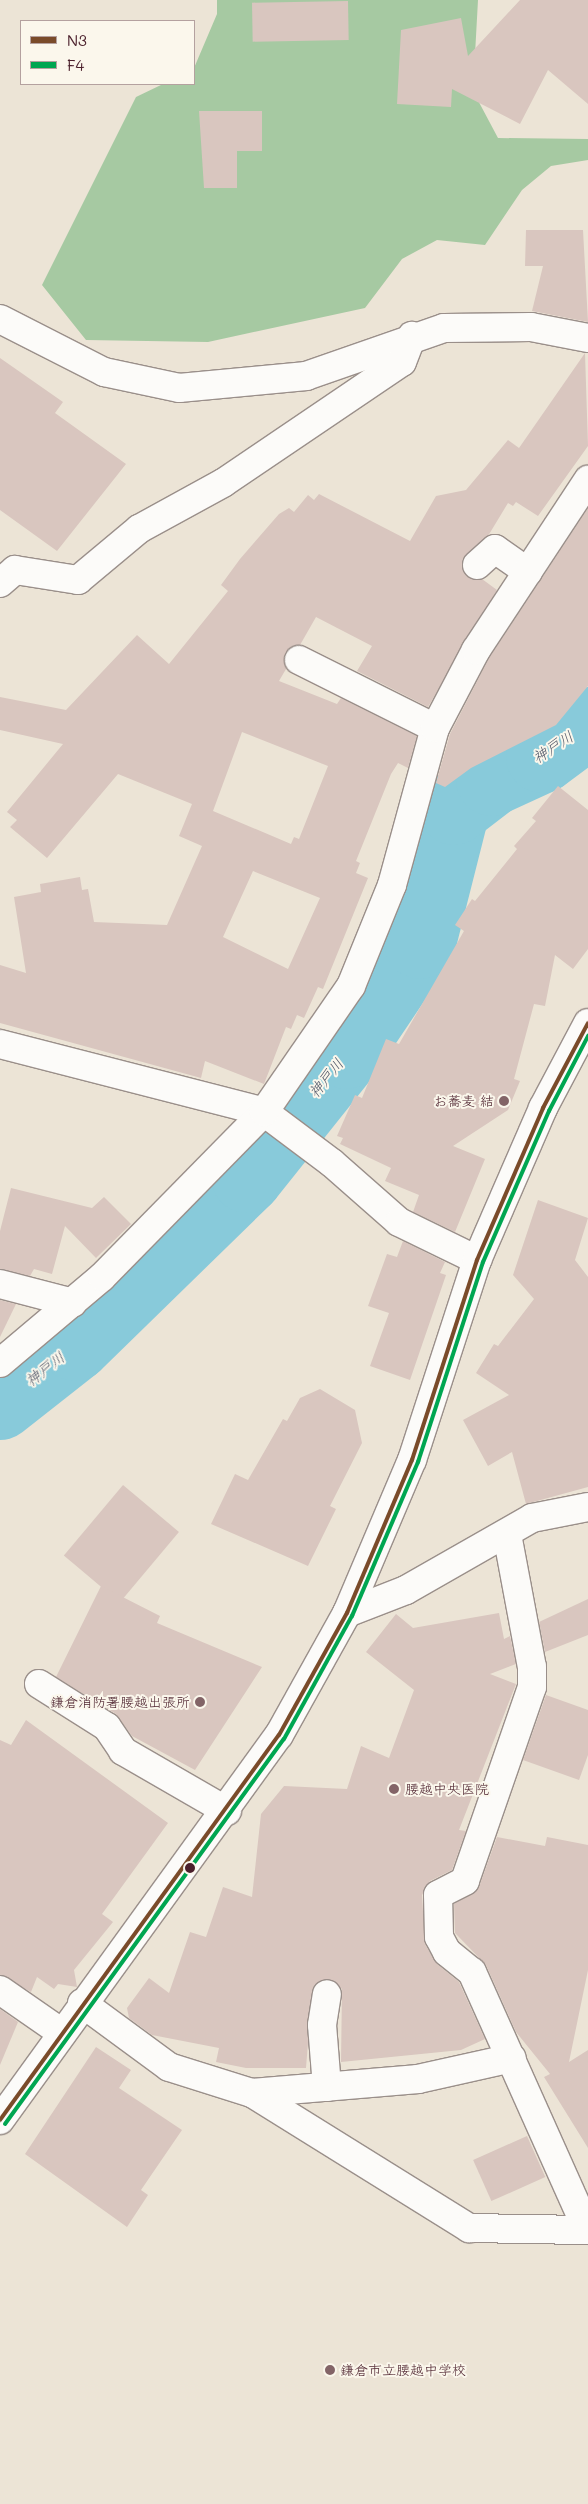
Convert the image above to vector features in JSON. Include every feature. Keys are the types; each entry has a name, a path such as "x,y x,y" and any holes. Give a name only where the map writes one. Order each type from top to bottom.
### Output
{"street":[{"path":"0,320 104,372 179,388 306,376 412,336 484,325 531,326 588,338"},
{"path":"0,583 15,570 78,580 140,529 223,484 402,362 412,336"},
{"path":"0,1363 73,1303 269,1116 351,986 392,885 435,728 476,650 588,480"},
{"path":"477,565 494,549 528,572"},
{"path":"299,660 435,728"},
{"path":"0,2120 82,2003 227,1811 279,1735 347,1613 412,1460 476,1260 542,1108 588,1023"},
{"path":"0,1044 269,1116 310,1146 399,1222 476,1260"},
{"path":"0,1284 73,1303"},
{"path":"347,1613 406,1590 532,1518 588,1506"},
{"path":"82,2003 169,2067 252,2093 469,2228 587,2229 472,1972 447,1952 439,1937 438,1895 465,1881 528,1704 532,1667 506,1534"},
{"path":"40,1684 107,1727 124,1751 227,1811"},
{"path":"0,1990 62,2033"},
{"path":"326,2087 322,2025 327,1994"},
{"path":"252,2093 418,2079 512,2058"}],"green space":[{"path":"217,0 478,0 473,91 498,138 588,139 588,160 551,166 522,190 485,245 437,240 402,259 365,308 208,342 86,340 42,285 136,97 161,85 195,85 195,66 217,14"}],"building":[{"path":"520,0 588,0 588,104 548,70 520,124 452,89 451,107 397,104 401,30 461,18 468,56"},
{"path":"348,1 349,40 253,42 252,3"},
{"path":"199,111 262,111 262,151 237,151 237,188 204,188"},
{"path":"526,230 583,230 588,322 532,311 543,266 525,266"},
{"path":"585,353 588,446 538,516 516,502 513,506 508,503 488,536 462,560 466,576 482,579 497,590 428,707 357,671 372,646 316,617 300,645 285,653 286,669 279,681 337,704 341,698 417,736 408,768 398,763 391,774 356,861 360,863 356,873 368,878 323,989 318,987 304,1018 297,1015 291,1029 286,1027 264,1084 205,1061 201,1078 0,1023 0,965 26,973 14,897 41,892 40,884 80,877 82,890 88,889 94,922 167,925 202,846 179,836 192,804 118,774 47,858 10,827 17,820 7,812 63,744 0,730 0,697 66,710 137,635 169,664 228,591 221,585 240,559 279,514 289,508 294,512 308,495 314,500 319,494 410,541 436,496 466,490 508,440 519,448","holes":["242,732 328,766 299,839 294,837 291,844 213,811","253,871 320,898 288,969 223,937"]},
{"path":"0,358 63,402 55,413 126,464 57,551 0,510"},
{"path":"588,508 588,686 556,725 471,768 445,787 436,783 450,734 489,658"},
{"path":"558,786 588,810 588,949 573,969 555,955 545,1006 534,1004 514,1079 520,1081 508,1110 453,1146 485,1159 455,1232 413,1212 419,1195 385,1181 391,1168 340,1144 343,1138 337,1136 355,1095 362,1098 386,1039 399,1044 464,931 455,925 472,899 475,901 517,849 514,846 536,821 532,818"},
{"path":"11,1188 92,1208 104,1197 131,1224 96,1258 65,1226 52,1274 34,1269 30,1276 0,1269 0,1231"},
{"path":"538,1200 588,1218 575,1260 588,1277 588,1487 526,1504 512,1452 488,1466 463,1420 509,1395 476,1373 494,1344 498,1346 534,1299 513,1275"},
{"path":"403,1241 445,1262 440,1273 446,1275 410,1380 370,1366 389,1313 368,1306 387,1254 397,1257"},
{"path":"0,1300 16,1304 0,1337"},
{"path":"320,1389 355,1410 362,1443 330,1506 336,1509 308,1566 211,1524 235,1474 248,1480 283,1419 287,1421 300,1398"},
{"path":"123,1485 179,1532 120,1602 64,1555"},
{"path":"101,1586 160,1616 157,1623 262,1667 195,1770 132,1736 116,1714 56,1677"},
{"path":"588,1599 588,1635 545,1652 539,1622"},
{"path":"499,1613 504,1639 510,1636 516,1664 490,1674 516,1684 459,1830 466,1831 452,1870 430,1881 422,1895 425,1944 437,1964 459,1982 485,2039 461,2050 341,2062 342,1989 329,1979 315,1984 312,1992 306,2068 246,2068 216,2062 219,2048 152,2035 129,2018 127,2008 149,1978 169,1993 190,1932 206,1937 223,1887 252,1897 261,1814 284,1786 347,1789 361,1746 389,1758 414,1690 366,1652 396,1614 413,1628"},
{"path":"546,1695 588,1710 588,1755 579,1780 523,1760"},
{"path":"26,1720 168,1823 102,1914 113,1922 74,1970 77,1987 58,1984 54,1989 37,1977 31,1992 0,1975 0,1740 11,1745"},
{"path":"497,1837 545,1846 547,1837 588,1845 588,1970 569,2062 588,2050 588,2148 544,2077 550,2074 516,2032 486,1965 455,1933 454,1904 479,1887"},
{"path":"0,2009 18,2022 0,2065"},
{"path":"96,2047 131,2070 119,2088 182,2130 141,2190 148,2195 127,2227 25,2154"},
{"path":"527,2136 545,2177 491,2201 473,2160"}],"waterway":[{"name":"神戸川","path":"0,1404 75,1345 247,1177 346,1053 420,943 454,809 492,780 542,757 588,723"}],"transit line":[{"name":"N3","path":"0,2120 279,1735 347,1613 412,1460 477,1260 543,1108 588,1023"},
{"name":"F4","path":"5,2124 284,1739 352,1616 418,1462 483,1262 549,1111 588,1036"}],"place":[{"name":"お蕎麦 結","path":"504,1101"},
{"name":"鎌倉消防署腰越出張所","path":"200,1702"},
{"name":"腰越中央医院","path":"394,1789"},
{"name":"鎌倉市立腰越中学校","path":"330,2370"}]}
